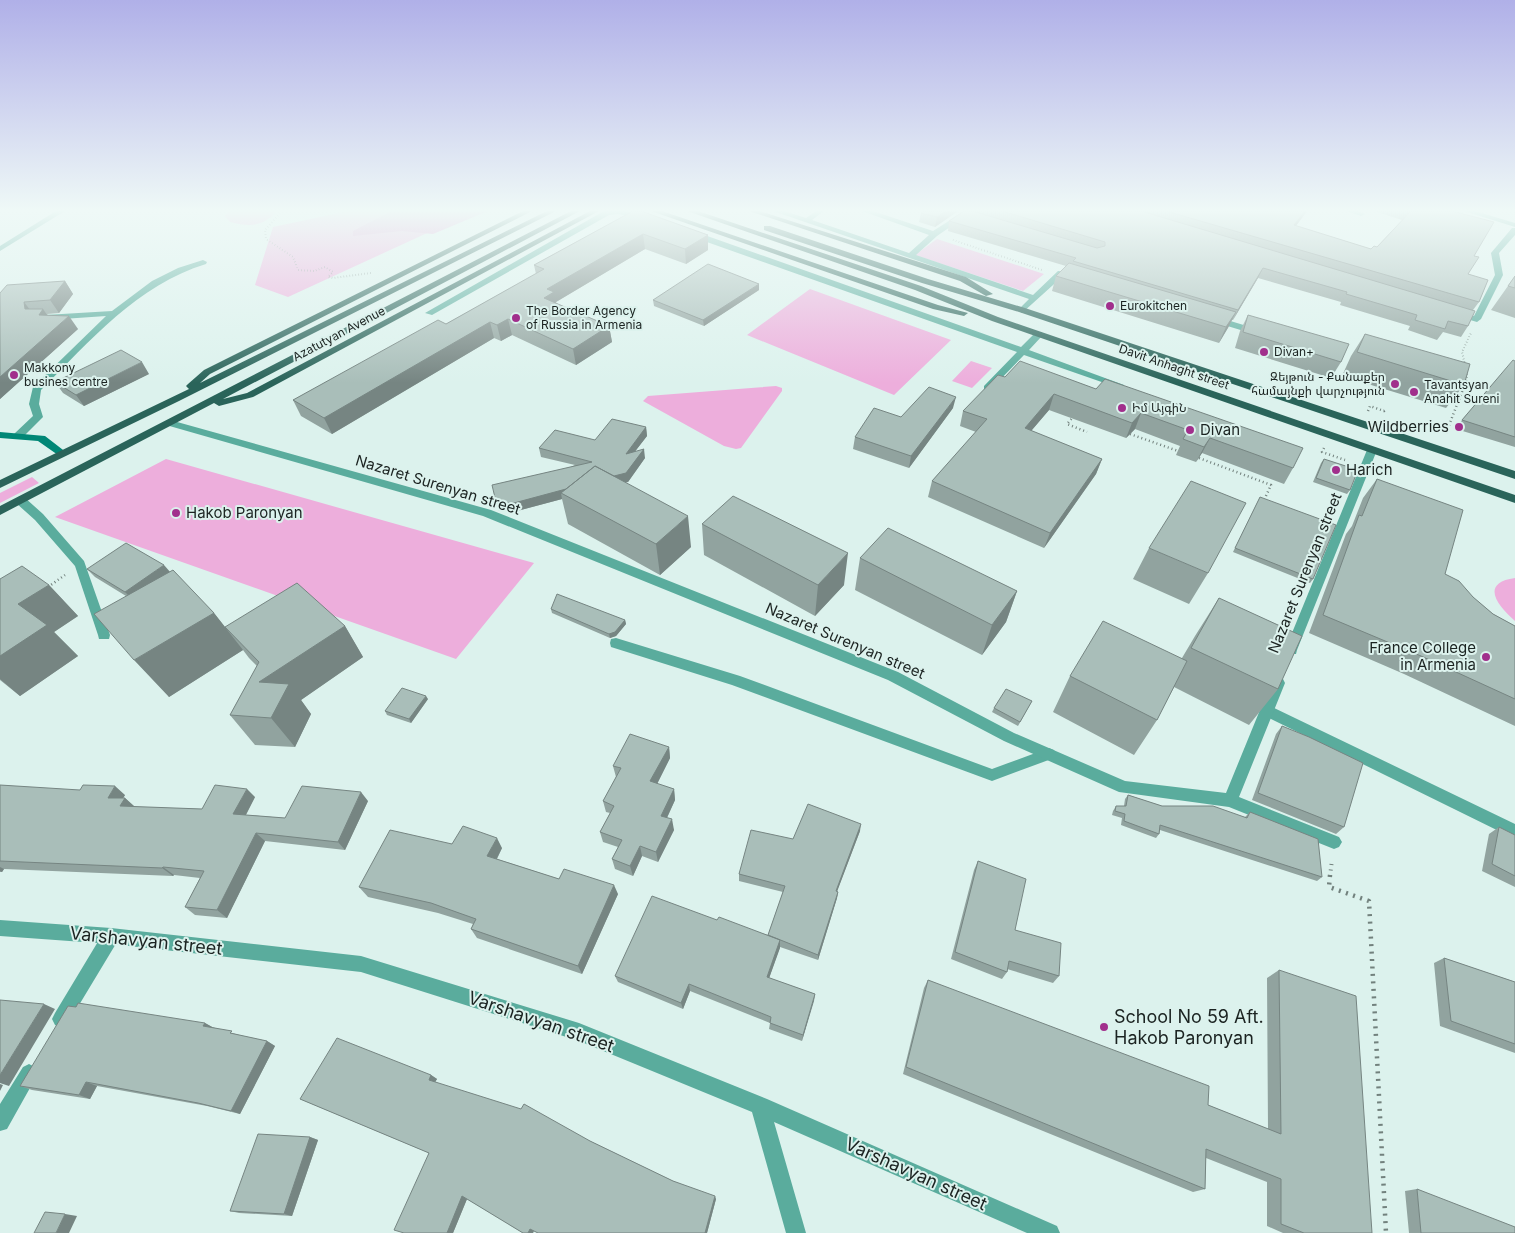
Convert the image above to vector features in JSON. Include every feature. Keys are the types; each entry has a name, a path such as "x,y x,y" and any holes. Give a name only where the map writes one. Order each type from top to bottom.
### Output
{"main road":[{"name":"Azatutyan Avenue","path":"176,399 207,372 413,269"},
{"name":"Azatutyan Avenue","path":"0,484 176,399 437,269"},
{"name":"Azatutyan Avenue","path":"0,511 466,269"},
{"name":"Azatutyan Avenue","path":"195,410 250,395 487,269"},
{"name":"Davit Anhaght street","path":"823,269 936,307 995,319"},
{"name":"Davit Anhaght street","path":"861,269 918,288 995,319 1515,499"},
{"name":"Davit Anhaght street","path":"888,269 1006,304 1515,474"},
{"name":"Davit Anhaght street","path":"931,269 963,279 1006,304"},
{"path":"0,435 41,438 62,453"}],"street":[{"path":"18,436 38,417 34,404 36,390 115,313 160,280 184,269"},
{"path":"429,313 509,269"},
{"path":"792,269 1124,387"},
{"path":"947,269 1035,298"},
{"path":"1449,311 1477,319 1500,275 1499,269"},
{"path":"1022,310 1063,273 1081,278"},
{"path":"38,318 115,313"},
{"path":"1201,315 1266,334"},
{"path":"979,396 1039,334"},
{"name":"Nazaret Surenyan street","path":"170,423 487,514 893,676 1010,737 1124,788 1230,800 1372,450"},
{"path":"20,500 39,517 80,564 104,635"},
{"path":"616,644 736,680 992,775 1049,754"},
{"path":"1266,710 1515,832"},
{"path":"1230,800 1334,842"},
{"name":"Varshavyan street","path":"0,928 111,936 361,964 579,1032 760,1106 1050,1233"},
{"path":"51,1037 111,936"},
{"path":"0,1122 35,1062"},
{"path":"760,1106 796,1233"}],"path":[{"path":"297,269 319,269"},
{"path":"327,269 333,272 328,277 338,279 361,272 375,273"},
{"path":"1037,269 1059,276"},
{"path":"1446,433 1468,378 1462,352 1477,319"},
{"path":"1370,406 1384,411 1386,409"},
{"path":"1080,416 1076,414 1067,424 1087,432"},
{"path":"1130,434 1178,451"},
{"path":"1199,458 1271,485 1265,498"},
{"path":"40,592 80,564"},
{"path":"1334,842 1329,887 1370,901 1386,1233"}],"shaded area":[{"path":"260,269 350,269 288,297 255,285"},
{"path":"956,269 1027,269 1044,274 1023,291"},
{"path":"810,289 951,340 894,395 747,335"},
{"path":"971,361 992,368 972,388 952,381"},
{"path":"776,386 782,388 782,391 741,448 736,449 724,446 643,401 648,396"},
{"path":"166,459 534,563 456,659 55,517"},
{"path":"32,477 39,483 0,503 0,493"},
{"path":"1515,578 1515,621 1498,602 1495,590 1497,585"}],"building":[{"path":"544,269 583,269 547,289 554,292 544,298 609,326 573,349 508,319 497,325 490,322 324,418 293,400 438,320 446,324"},
{"path":"701,269 720,269 759,284 703,320 653,300"},
{"path":"1063,269 1088,269 1236,312 1226,327 1056,276"},
{"path":"1098,269 1263,269 1238,310"},
{"path":"1265,269 1333,269 1475,311 1468,326 1448,321 1445,329 1415,320 1417,315 1346,294 1347,292"},
{"path":"1364,269 1472,269 1468,274 1488,280 1479,302"},
{"path":"1515,276 1515,288 1508,286"},
{"path":"65,281 50,300 24,302 25,309 43,309 39,315 69,316 0,377 0,293 7,285"},
{"path":"1248,315 1349,344 1341,362 1243,332"},
{"path":"1365,334 1470,364 1464,385 1357,352"},
{"path":"121,350 142,362 76,395 55,382"},
{"path":"1513,360 1515,361 1515,437 1462,420"},
{"path":"1020,361 1096,389 1105,379 1303,448 1293,468 1210,438 1204,447 1183,439 1188,430 1141,413 1132,423 1054,394 1025,428 1102,459 1050,533 932,481 987,419 963,411 998,375 1005,377"},
{"path":"929,387 956,397 911,456 855,437 874,408 901,417"},
{"path":"612,419 646,427 626,454 644,449 626,473 614,476 595,466 566,489 514,503 496,502 492,485 592,462 539,448 555,430 595,440"},
{"path":"1324,459 1358,470 1350,490 1316,478"},
{"path":"595,466 688,516 656,544 561,493"},
{"path":"1377,479 1463,510 1445,574 1459,581 1473,597 1493,614 1515,626 1515,699 1421,656 1323,615 1359,515 1362,516"},
{"path":"1191,481 1246,503 1208,573 1149,548"},
{"path":"733,496 848,553 818,585 702,524"},
{"path":"1260,497 1336,525 1313,579 1235,548"},
{"path":"888,528 1017,591 992,625 860,558"},
{"path":"126,543 164,565 125,592 87,569"},
{"path":"22,566 49,585 18,604 47,625 0,656 0,579"},
{"path":"173,570 214,613 134,660 94,614"},
{"path":"297,583 345,626 259,682 289,684 271,718 230,715 259,662 225,627"},
{"path":"557,594 625,620 615,632 609,634 551,609"},
{"path":"1219,598 1302,636 1278,689 1191,648"},
{"path":"1103,621 1187,661 1157,720 1070,676"},
{"path":"402,688 426,696 409,719 385,711"},
{"path":"1006,689 1032,701 1020,722 994,708"},
{"path":"1282,726 1363,763 1344,827 1258,793"},
{"path":"630,734 669,747 650,781 674,789 661,816 672,819 656,852 640,846 630,866 612,859 622,840 600,832 614,806 603,801 621,768 613,766"},
{"path":"0,785 80,790 83,785 115,786 108,798 125,798 120,806 202,809 215,785 247,789 233,814 285,818 302,786 361,792 338,842 256,833 217,910 185,907 204,871 163,867 0,861"},
{"path":"1128,795 1162,806 1213,806 1247,818 1250,812 1318,839 1322,877 1160,825 1159,834 1124,821 1125,814 1115,811 1116,806 1126,806"},
{"path":"808,804 861,824 836,891 838,892 818,955 768,935 785,886 739,874 751,830 793,839"},
{"path":"463,826 497,838 487,856 559,879 564,869 614,885 578,966 471,929 476,919 431,903 359,887 390,830 452,844"},
{"path":"1499,827 1515,835 1515,876 1492,864"},
{"path":"978,861 1026,879 1015,930 1061,943 1059,976 1009,961 1007,972 955,952"},
{"path":"652,896 717,920 719,917 780,940 767,977 815,994 803,1035 770,1023 771,1017 689,984 681,1003 615,976"},
{"path":"1444,958 1515,982 1515,1044 1451,1021"},
{"path":"1279,970 1356,996 1372,1233 1304,1233 1281,1224 1281,1179 1206,1149 1205,1189 906,1067 928,980 1209,1086 1208,1105 1281,1134"},
{"path":"0,1000 44,1004 0,1075"},
{"path":"78,1003 205,1023 203,1026 232,1031 230,1033 267,1041 231,1111 86,1082 79,1095 20,1086 68,1006 76,1007"},
{"path":"337,1038 431,1075 429,1080 521,1109 524,1104 590,1141 673,1181 715,1196 705,1233 538,1233 530,1229 528,1233 523,1233 462,1196 447,1233 404,1233 394,1230 429,1153 300,1099"},
{"path":"258,1134 310,1137 284,1214 230,1211"},
{"path":"1417,1189 1515,1227 1515,1233 1421,1233"},
{"path":"45,1212 65,1214 56,1233 34,1233"}],"place":[{"name":"Eurokitchen","path":"1110,306"},
{"name":"The Border Agency of Russia in Armenia","path":"516,318"},
{"name":"Divan+","path":"1264,352"},
{"name":"Makkony busines centre","path":"14,375"},
{"name":"Զեյթուն - Քանաքեր համայնքի վարչություն","path":"1395,384"},
{"name":"Tavantsyan Anahit Sureni","path":"1414,392"},
{"name":"Իմ ԱյգիՆ","path":"1122,408"},
{"name":"Wildberries","path":"1459,427"},
{"name":"Divan","path":"1190,430"},
{"name":"Harich","path":"1336,470"},
{"name":"Hakob Paronyan","path":"176,513"},
{"name":"France College in Armenia","path":"1486,657"},
{"name":"School No 59 Aft. Hakob Paronyan","path":"1104,1027"}]}
